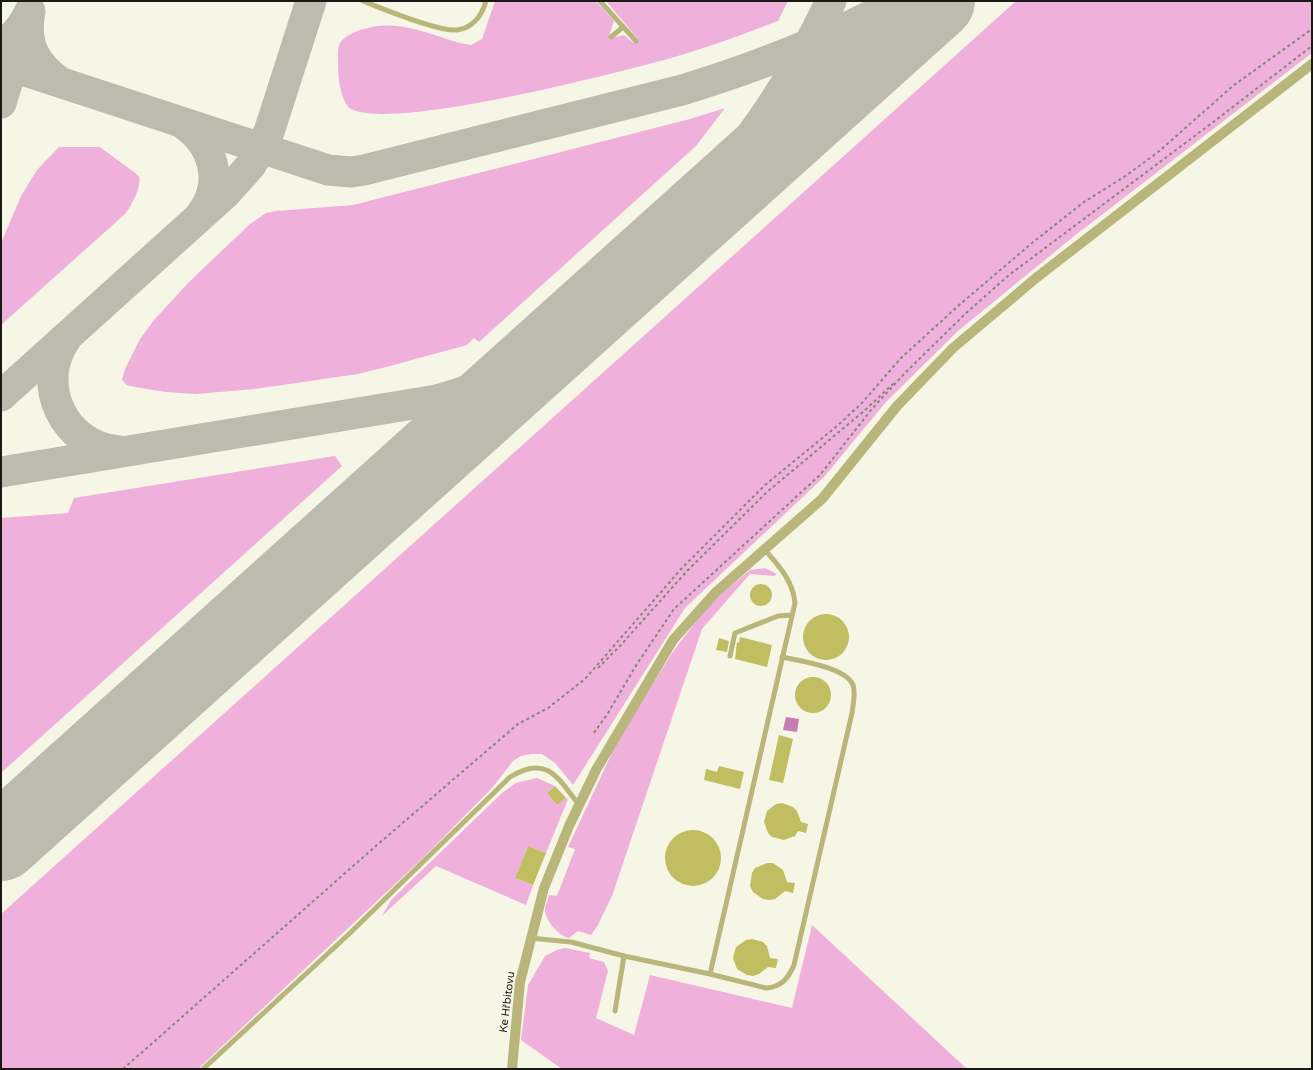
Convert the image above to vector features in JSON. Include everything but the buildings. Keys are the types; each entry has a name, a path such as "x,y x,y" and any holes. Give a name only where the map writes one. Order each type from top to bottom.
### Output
{"street":[{"name":"Ke Hřbitovu","path":"512,1069 520,982 536,914 547,881 579,805 596,770 674,640 715,593 766,550 822,499 897,406 933,367 975,328 1130,204 1312,64"}],"lane":[{"path":"363,1 393,13 438,27 458,30 469,26 476,20 486,1"},
{"path":"600,1 636,41"},
{"path":"611,37 623,27"},
{"path":"710,974 795,603 794,591 782,569 766,550"},
{"path":"730,656 735,633 778,616 792,615"},
{"path":"530,938 571,942 624,956 710,974 766,988 774,987 782,983 789,976 794,965 850,721 854,696 853,686 849,678 838,671 782,657"},
{"path":"203,1069 349,934 510,777 528,768 538,767 548,770 556,776 579,805"},
{"path":"616,1010 624,956"}],"path":[{"path":"585,679 682,568 765,485 837,426 861,404 901,358 958,306 1073,211 1157,152 1234,85 1312,29"},
{"path":"123,1069 377,845 518,724 548,708 585,679 620,646 687,571 767,492 864,411 904,374"}],"shaded area":[{"path":"495,1 596,1 614,21 609,36 611,38 624,35 634,43 638,39 606,1 788,1 778,21 691,52 611,74 507,97 454,107 407,113 370,113 348,107 341,91 338,66 339,46 346,37 367,28 378,26 400,26 471,45 482,39"},
{"path":"1016,1 1312,1 1312,53 1073,237 958,331 886,402 824,477 685,608 573,785 555,763 542,754 521,756 513,761 493,787 423,858 198,1069 1,1069 1,914"},
{"path":"725,108 696,146 479,342 474,338 467,345 358,374 255,389 196,394 165,392 127,385 122,380 125,369 140,339 154,320 190,281 250,224 266,213 353,205 690,119"},
{"path":"59,147 100,147 139,176 139,185 133,201 125,214 1,325 1,243 21,196 37,170"},
{"path":"335,456 342,466 1,773 1,518 68,513 74,498"},
{"path":"765,568 777,574 774,576 750,574 702,629 612,896 598,925 591,935 578,931 569,938 565,937 550,924 546,915 546,905 549,895 557,896 575,849 568,847 618,740 672,653 710,603 750,570"},
{"path":"786,717 799,719 797,732 783,730"},
{"path":"537,778 555,786 547,793 557,805 566,798 568,799 546,853 528,846 515,878 533,885 526,905 436,866 382,916 391,900 502,793 516,783"},
{"path":"812,925 967,1069 562,1069 521,1040 528,985 545,956 557,950 565,948 590,953 589,958 604,962 608,971 596,1018 634,1035 650,975 792,1008"}],"taxiway":[{"path":"1,396 226,193 251,165 269,132 311,1"},
{"path":"1,472 437,400 474,388 510,372 551,345 576,324 645,259 707,192 736,156 787,82 831,1"},
{"path":"1,63 328,170 351,172 682,90 738,72 792,52 846,28 898,1"},
{"path":"1,45 18,31 30,11 28,33 33,52 44,68 60,82"},
{"path":"1,103 18,47"},
{"path":"182,123 193,131 201,141 208,152 212,164 214,176 213,189 209,201 202,213"},
{"path":"66,339 57,357 53,375 54,393 60,410 70,426 83,438 100,447 119,451"}],"runway":[{"path":"1,842 936,1"}]}
